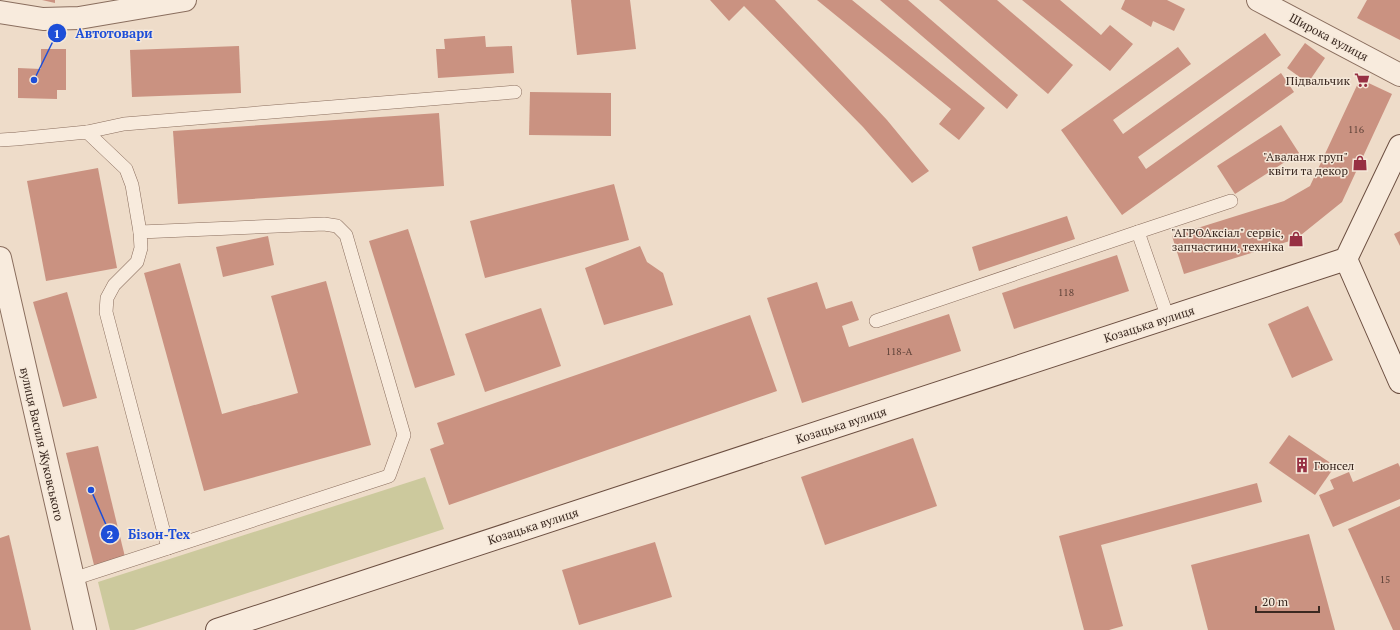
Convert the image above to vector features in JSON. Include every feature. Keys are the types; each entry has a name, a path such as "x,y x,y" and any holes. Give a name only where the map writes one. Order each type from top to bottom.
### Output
{"street":[{"path":"0,12 43,19 79,18 185,0"},
{"name":"Широка вулиця","path":"1258,0 1400,75"},
{"path":"1400,146 1346,260 1400,382"},
{"name":"вулиця Василя Жуковського","path":"0,258 85,630"},
{"name":"Козацька вулиця","path":"217,630 1346,260"}],"lane":[{"path":"0,140 87,132 124,124 515,92"},
{"path":"87,132 126,169 132,185 140,232 141,248 137,262 114,285 107,298 106,312 168,548"},
{"path":"876,321 1231,201"},
{"path":"73,579 389,476 404,435 346,235 337,226 324,224 140,232"},
{"path":"1138,232 1168,318"}],"shaded area":[{"path":"425,477 444,529 134,630 110,630 98,582"}],"building":[{"path":"42,0 55,0 55,3"},
{"path":"571,0 630,0 636,49 577,55"},
{"path":"710,0 775,0 887,120 929,171 912,183 863,127 744,6 729,21"},
{"path":"817,0 852,0 985,108 959,140 939,124 951,109"},
{"path":"880,0 908,0 1018,95 1007,109"},
{"path":"939,0 997,0 1073,65 1048,94"},
{"path":"1022,0 1060,0 1101,35 1110,25 1133,44 1110,71"},
{"path":"1125,0 1167,0 1185,9 1174,31 1153,21 1151,27 1121,9"},
{"path":"1367,0 1400,0 1400,40 1357,18"},
{"path":"1265,33 1281,55 1138,157 1146,169 1281,73 1294,92 1122,215 1061,130 1178,47 1191,64 1113,120 1123,134"},
{"path":"485,36 486,47 512,46 514,73 438,78 436,49 445,49 444,39"},
{"path":"1305,43 1325,58 1308,83 1287,68"},
{"path":"239,46 241,93 132,97 130,50"},
{"path":"41,49 66,49 66,90 57,90 57,99 18,98 18,68 41,69"},
{"path":"1360,79 1392,94 1342,202 1296,239 1184,274 1172,236 1284,201 1310,186"},
{"path":"530,92 611,93 611,136 529,135"},
{"path":"439,113 444,186 178,204 173,131"},
{"path":"1281,125 1299,153 1235,194 1217,166"},
{"path":"98,168 117,268 46,281 27,181"},
{"path":"614,184 629,240 485,278 470,221"},
{"path":"1067,216 1075,239 979,271 972,247"},
{"path":"408,229 455,375 415,388 369,241"},
{"path":"1400,231 1400,246 1394,234"},
{"path":"268,236 274,265 223,277 216,247"},
{"path":"640,246 647,262 663,273 673,305 604,325 585,268"},
{"path":"1117,255 1129,291 1014,329 1002,293"},
{"path":"180,263 222,414 298,393 271,296 326,281 371,445 204,491 144,273"},
{"path":"817,282 826,309 852,301 859,320 842,326 849,347 949,314 961,351 802,403 767,298"},
{"path":"67,292 97,398 63,407 33,302"},
{"path":"1308,306 1333,360 1292,378 1268,324"},
{"path":"541,308 561,366 485,392 465,334"},
{"path":"750,315 777,391 449,505 430,449 444,444 437,423"},
{"name":"Гюнсел","path":"1289,435 1335,466 1315,495 1269,463"},
{"path":"913,438 937,506 825,545 801,477"},
{"path":"98,446 125,557 94,565 66,453"},
{"path":"1398,463 1400,467 1400,499 1333,527 1319,495 1334,489 1330,480 1349,472 1353,482"},
{"path":"1257,483 1262,502 1101,545 1123,626 1109,630 1084,630 1059,536"},
{"path":"1400,506 1400,630 1393,630 1348,529"},
{"path":"1309,534 1335,630 1208,630 1191,565"},
{"path":"9,535 31,630 0,630 0,538"},
{"path":"655,542 672,597 579,625 562,570"}],"place":[{"name":"Автотовари","path":"34,80"},
{"name":"Підвальчик","path":"1362,80"},
{"name":"\"Аваланж груп\" квіти та декор","path":"1360,163"},
{"name":"\"АГРОАксіал\" сервіс, запчастини, техніка","path":"1296,239"},
{"name":"Гюнсел","path":"1302,465"},
{"name":"Бізон-Тех","path":"91,490"}]}
